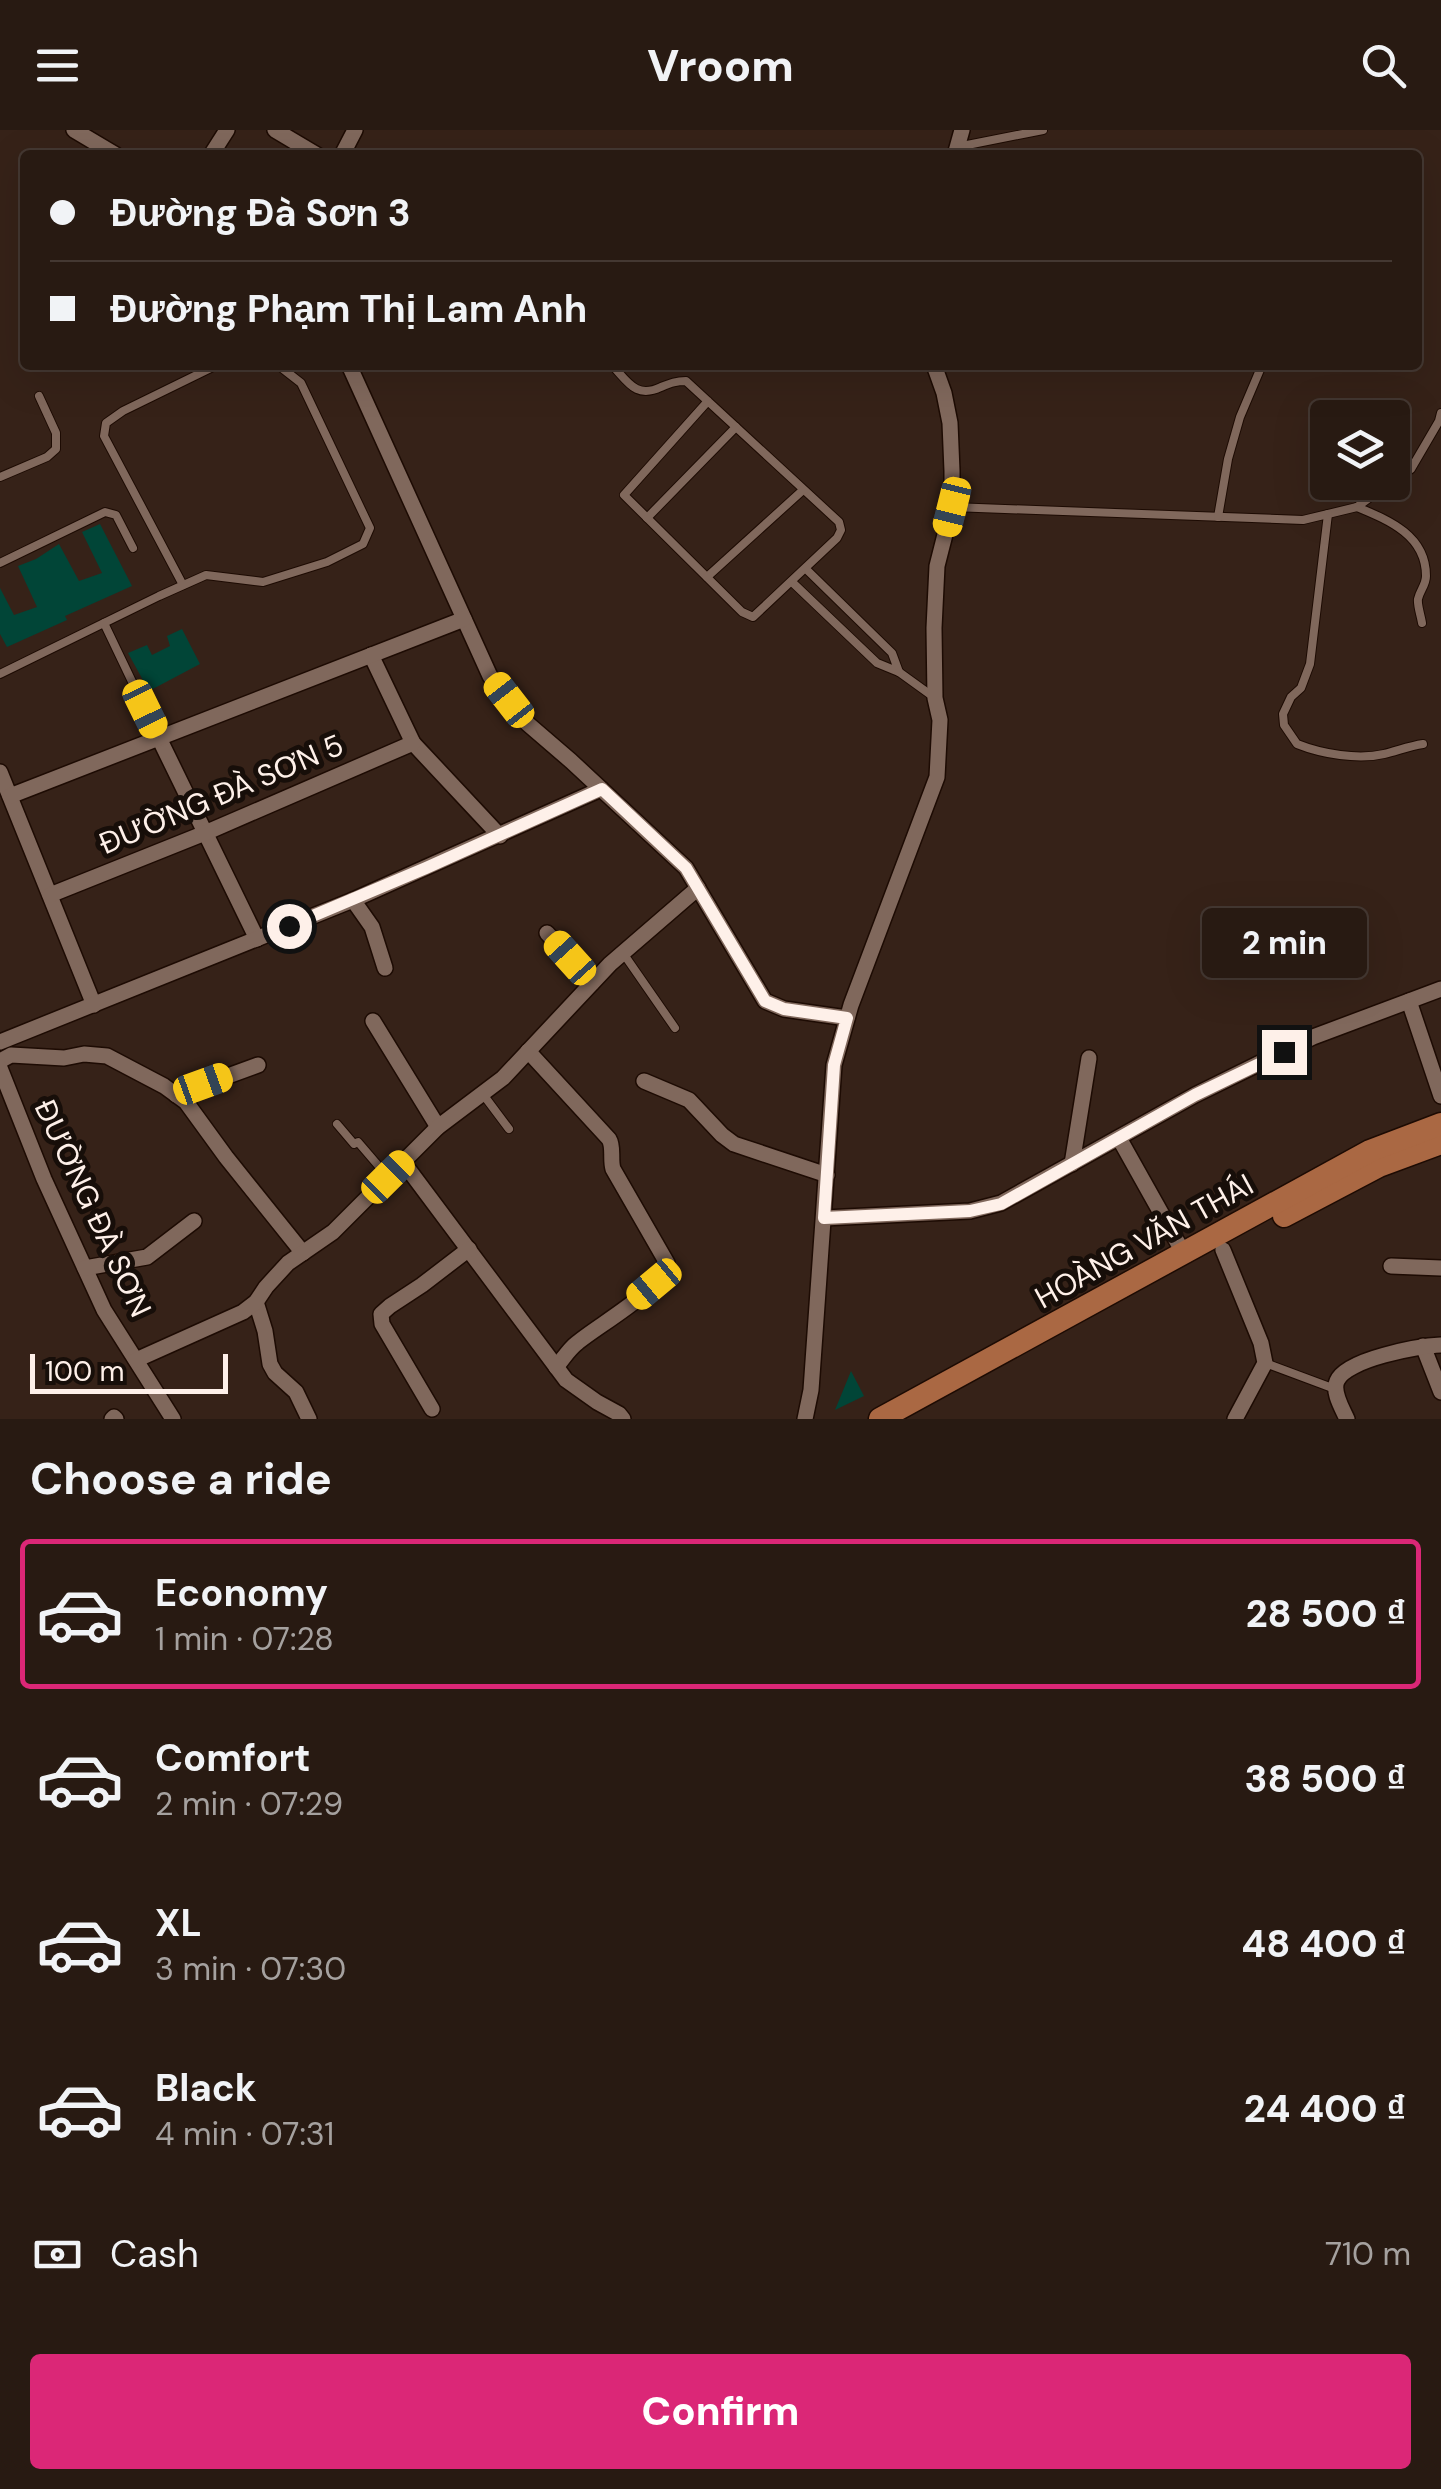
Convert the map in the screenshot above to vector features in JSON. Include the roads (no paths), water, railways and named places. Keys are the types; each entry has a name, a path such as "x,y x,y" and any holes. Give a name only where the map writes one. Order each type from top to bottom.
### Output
{"main road":[{"name":"HOÀNG VĂN THÁI","path":"880,1419 1370,1152 1441,1124"},
{"path":"913,1419 1379,1166 1441,1143"}],"street":[{"path":"74,130 108,150"},
{"path":"275,130 309,150"},
{"path":"350,370 490,676 528,724 686,868 765,1001 784,1009 847,1018"},
{"path":"805,1419 811,1390 834,1065 847,1018 937,777 940,720 934,628 938,566 952,507 950,424 936,370"},
{"path":"10,796 464,619"},
{"path":"371,656 412,743 500,836"},
{"path":"159,738 257,939"},
{"name":"ĐƯỜNG ĐÀ SƠN 5","path":"50,895 412,743"},
{"path":"0,772 94,1004"},
{"path":"0,1042 353,900 602,789"},
{"path":"136,1360 256,1302 288,1263 333,1232 438,1126 503,1078 592,983 698,888"},
{"path":"353,900 372,927 384,968"},
{"path":"547,933 592,983"},
{"path":"824,1218 970,1211 1001,1204 1195,1095 1313,1037 1441,989"},
{"path":"1409,1000 1441,1096"},
{"path":"373,1021 438,1126"},
{"path":"528,1052 609,1139 612,1168 666,1259 667,1268 663,1277 639,1297 574,1345 556,1367"},
{"name":"ĐƯỜNG ĐÀ SƠN","path":"173,1419 104,1310 6,1102 0,1064 11,1055 23,1054 64,1058 84,1054 107,1056 176,1094 302,1253"},
{"path":"1072,1164 1089,1058"},
{"path":"176,1094 258,1064"},
{"path":"644,1081 689,1100 734,1144 827,1175"},
{"path":"1119,1138 1184,1254"},
{"path":"403,1162 566,1380 624,1419"},
{"path":"85,1268 147,1257 194,1221"},
{"path":"432,1410 382,1324 381,1314 469,1249"},
{"path":"1223,1250 1261,1343 1264,1363 1234,1419"},
{"path":"1391,1266 1441,1268"},
{"path":"256,1302 266,1331 270,1364 296,1392 310,1419"},
{"path":"1347,1419 1335,1389 1342,1372 1359,1363 1441,1345"},
{"path":"1423,1346 1441,1392"}],"lane":[{"path":"960,150 1043,130"},
{"path":"183,586 104,436 106,423 123,412 207,370"},
{"path":"0,674 206,575 263,582 327,562 363,544 370,528 301,383 284,370"},
{"path":"617,370 632,387 644,393 674,380 686,380 708,400 736,427 839,522 838,538 753,617 742,612 624,495 708,400"},
{"path":"1218,516 1240,416 1260,370"},
{"path":"0,477 56,450 56,434 40,396"},
{"path":"1410,470 1441,413"},
{"path":"647,518 736,427"},
{"path":"707,577 804,490"},
{"path":"952,507 1303,520 1356,507 1366,500"},
{"path":"1356,507 1392,522 1412,537 1424,560 1427,580 1418,599 1422,622"},
{"path":"0,563 106,512 116,515 134,548"},
{"path":"1328,514 1310,664 1300,688 1286,704 1284,724 1297,744 1338,754 1384,754 1423,744"},
{"path":"806,569 892,653 899,672"},
{"path":"792,582 877,663 899,672 936,698"},
{"path":"104,623 159,738"},
{"path":"623,953 675,1028"},
{"path":"482,1093 508,1129"},
{"path":"337,1124 388,1177"},
{"path":"1264,1363 1335,1389"}]}
